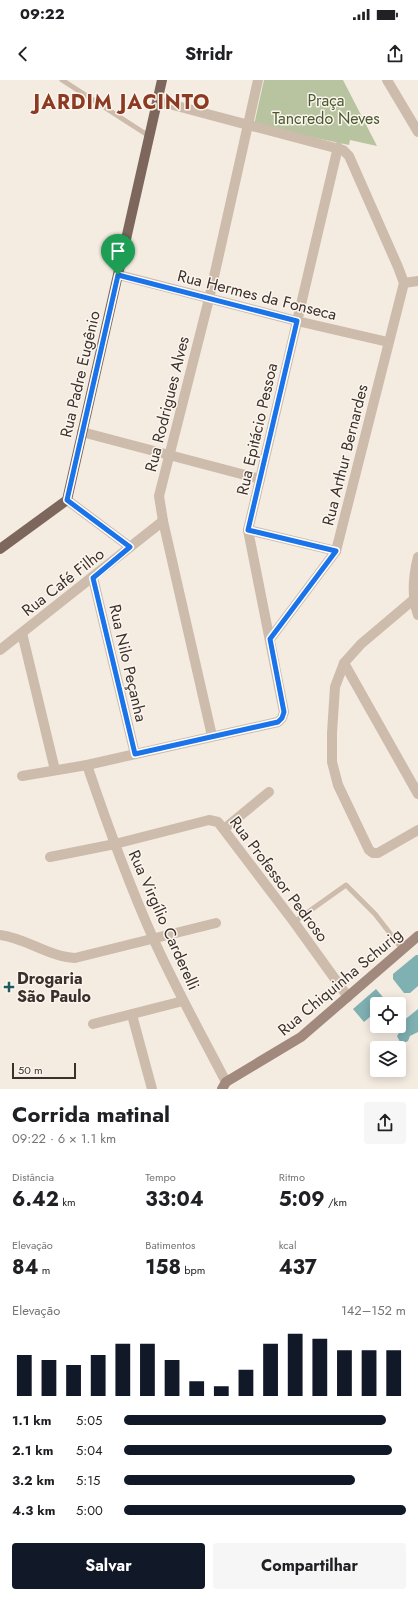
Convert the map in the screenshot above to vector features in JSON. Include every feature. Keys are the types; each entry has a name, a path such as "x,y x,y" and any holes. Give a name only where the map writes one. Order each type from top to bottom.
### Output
{"main road":[{"name":"Rua Padre Eugênio","path":"67,500 162,80"},
{"path":"0,549 67,500"}],"street":[{"name":"Rua Rodrigues Alves","path":"212,736 163,521 159,496 171,455 209,299 258,80"},
{"path":"387,80 418,132"},
{"path":"158,101 342,150 398,267 404,283 418,281"},
{"name":"Rua Epitácio Pessoa","path":"212,736 278,722 282,718 284,712 248,530 297,321 342,150"},
{"name":"Rua Hermes da Fonseca","path":"118,275 297,321 388,342"},
{"name":"Rua Arthur Bernardes","path":"270,639 336,551 404,283"},
{"path":"82,432 260,479"},
{"path":"67,500 130,547"},
{"name":"Rua Café Filho","path":"0,650 93,578 163,521"},
{"path":"248,530 336,551"},
{"path":"418,557 414,572 414,600 418,615"},
{"name":"Rua Nilo Peçanha","path":"93,578 135,754"},
{"path":"414,600 361,644 344,663 335,687 332,762 338,785 368,850 373,853 378,853 418,830"},
{"path":"22,633 55,770"},
{"path":"344,663 418,794"},
{"path":"22,776 87,765 212,736"},
{"name":"Rua Virgílio Carderelli","path":"87,765 114,844 153,938 224,1085"},
{"path":"224,829 269,792"},
{"name":"Rua Professor Pedroso","path":"50,857 114,844 209,820 218,822 294,922 348,997"},
{"path":"0,935 17,938 58,955 75,958 216,923"},
{"name":"Rua Chiquinha Schurig","path":"224,1085 294,1043 418,936"},
{"path":"93,1024 183,1001"},
{"path":"132,1015 152,1089"}],"lane":[{"path":"62,80 150,137"},
{"path":"294,922 346,885 375,914 403,950"}],"green space":[{"name":"Praça Tancredo Neves","path":"264,80 343,80 377,146 350,140 349,145 254,125"}],"water":[{"path":"416,955 418,955 418,986 410,993 404,993 393,979 393,974"},
{"path":"376,989 383,997 370,997 370,1017 364,1022 353,1009"},
{"path":"418,1009 418,1032 410,1036 408,1041 400,1041 397,1036 399,1033 406,1033 406,1019"}],"place":[{"name":"Drogaria São Paulo","path":"9,987"}],"district":[{"name":"JARDIM JACINTO","path":"122,102"}],"route":[{"path":"118,275 297,321 248,530 336,551 270,639 284,712 282,718 278,722 135,754 93,578 130,547 67,500 118,275"}]}
